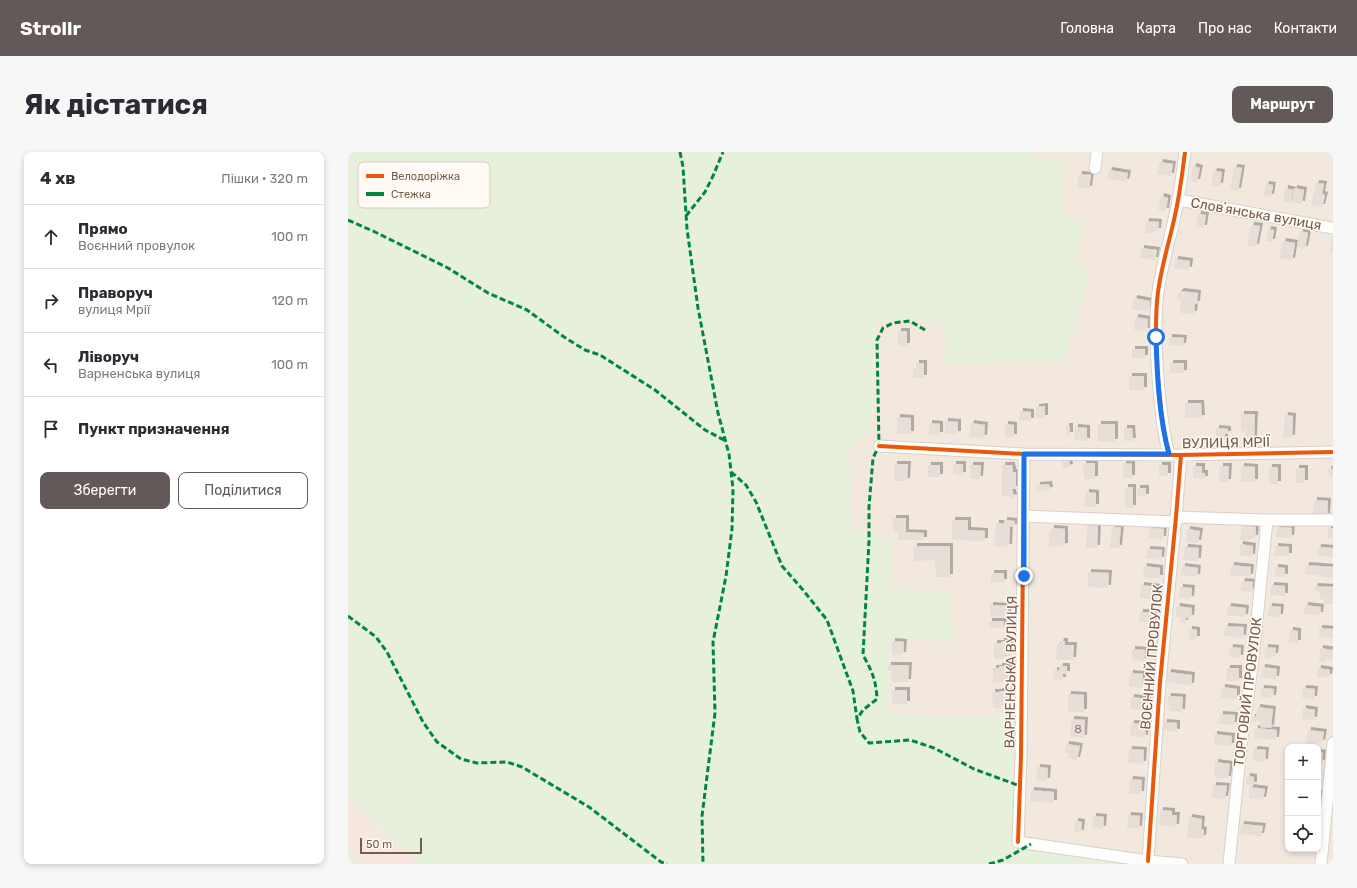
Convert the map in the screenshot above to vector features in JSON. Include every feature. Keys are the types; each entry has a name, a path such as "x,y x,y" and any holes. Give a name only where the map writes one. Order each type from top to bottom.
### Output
{"street":[{"path":"1094,168 1097,152"},
{"path":"1169,454 1164,435 1156,352 1158,293 1178,200 1185,152"},
{"name":"Словʼянська вулиця","path":"1178,200 1333,228"},
{"name":"ВУЛИЦЯ МРІЇ","path":"879,446 1024,454 1181,455 1333,452"},
{"name":"ВАРНЕНСЬКА ВУЛИЦЯ","path":"1024,454 1021,756 1018,842 1148,861"},
{"name":"ВОЄННИЙ ПРОВУЛОК","path":"1148,861 1160,682 1181,455"},
{"path":"1024,516 1333,520"},
{"name":"ТОРГОВИЙ ПРОВУЛОК","path":"1229,864 1241,746 1253,660 1267,520"},
{"path":"1320,864 1333,743"},
{"path":"1148,861 1182,864"}],"shaded area":[{"path":"1031,152 1333,152 1333,864 1182,864 1018,842 1022,717 889,714 889,638 953,641 951,591 890,590 891,541 853,529 848,452 872,426 876,321 945,322 946,363 1090,271 1076,266 1083,220 1061,215 1031,157"},
{"path":"348,798 419,864 352,864 348,859"}],"green space":[{"path":"348,152 1031,152 1031,157 1066,163 1061,215 1083,220 1076,266 1090,271 1063,361 946,363 944,322 876,321 872,426 848,452 853,529 891,540 890,590 951,591 953,641 889,639 889,714 1022,717 1018,842 1155,864 419,864 348,798"},
{"path":"348,848 360,864 354,864 348,856"}],"building":[{"path":"1160,162 1173,164 1171,176 1157,174"},
{"path":"1193,166 1200,168 1197,182 1190,181"},
{"path":"1234,167 1242,168 1238,191 1230,189"},
{"path":"1109,170 1128,173 1126,182 1107,179"},
{"path":"1214,171 1222,172 1220,186 1211,185"},
{"path":"1079,174 1091,175 1089,189 1077,187"},
{"path":"1316,183 1324,184 1322,194 1325,195 1322,207 1311,205"},
{"path":"1266,184 1273,185 1271,197 1263,196"},
{"path":"1285,188 1293,190 1291,203 1283,201"},
{"path":"1294,188 1304,190 1302,204 1292,203"},
{"path":"1161,196 1168,198 1166,211 1158,210"},
{"path":"1198,214 1206,215 1204,228 1196,227"},
{"path":"1146,221 1159,222 1158,231 1154,231 1153,234 1145,233"},
{"path":"1251,225 1260,226 1256,247 1247,245"},
{"path":"1268,229 1274,230 1272,242 1266,241"},
{"path":"1300,231 1308,233 1305,249 1297,247"},
{"path":"1332,237 1333,253 1330,253"},
{"path":"1283,241 1295,243 1292,261 1279,258"},
{"path":"1141,248 1157,250 1155,260 1140,258"},
{"path":"1175,259 1190,261 1189,270 1174,268"},
{"path":"1181,291 1198,293 1194,314 1180,313 1181,301 1177,298 1177,295"},
{"path":"1134,298 1150,301 1149,311 1132,309"},
{"path":"1135,317 1148,319 1147,331 1134,330"},
{"path":"898,331 907,331 907,346 898,346"},
{"path":"1169,337 1184,338 1183,346 1169,345"},
{"path":"1132,349 1145,349 1145,358 1132,358"},
{"path":"916,363 924,363 924,378 913,378 913,369 916,369"},
{"path":"1170,363 1184,363 1184,373 1170,373"},
{"path":"1129,376 1144,376 1144,390 1129,390"},
{"path":"1185,403 1201,403 1202,418 1185,418"},
{"path":"1045,406 1045,418 1036,418 1036,407"},
{"path":"1020,411 1031,412 1031,421 1019,420"},
{"path":"1241,414 1255,414 1254,439 1245,439 1245,431 1241,431"},
{"path":"1285,415 1293,416 1292,438 1283,437"},
{"path":"897,417 911,418 911,434 897,434"},
{"path":"945,421 958,422 958,434 945,434"},
{"path":"929,423 940,424 940,435 929,435"},
{"path":"971,423 985,425 984,438 969,437"},
{"path":"1005,424 1014,425 1014,437 1005,437"},
{"path":"1098,424 1115,424 1115,442 1098,441"},
{"path":"1066,426 1070,426 1070,435 1066,435"},
{"path":"1075,427 1087,428 1087,441 1074,440"},
{"path":"1124,428 1132,428 1133,441 1124,441"},
{"path":"1216,428 1228,429 1228,434 1225,434 1225,440 1216,440"},
{"path":"1069,460 1070,467 1063,468 1062,461"},
{"path":"1083,463 1095,463 1095,479 1084,479"},
{"path":"1123,463 1132,464 1132,478 1123,478"},
{"path":"894,464 908,464 907,481 894,481"},
{"path":"953,464 963,464 963,475 953,474"},
{"path":"928,465 940,465 940,477 928,477"},
{"path":"970,465 981,465 980,479 970,479"},
{"path":"1002,465 1012,465 1013,472 1016,472 1016,489 1012,489 1014,497 1012,498 1009,496 1002,496"},
{"path":"1159,465 1168,465 1168,476 1159,476"},
{"path":"1193,466 1202,466 1202,473 1205,473 1205,479 1193,478"},
{"path":"1220,466 1229,466 1228,482 1219,482"},
{"path":"1241,466 1255,467 1255,482 1241,482"},
{"path":"1269,467 1278,467 1278,484 1269,484"},
{"path":"1296,468 1305,468 1305,483 1296,483"},
{"path":"1328,469 1333,469 1333,477 1329,477"},
{"path":"1049,484 1050,490 1037,491 1037,485"},
{"path":"1125,487 1133,487 1133,508 1125,508"},
{"path":"1137,488 1146,488 1146,497 1137,496"},
{"path":"1086,492 1096,493 1096,507 1085,507"},
{"path":"1314,500 1328,501 1327,516 1313,515"},
{"path":"893,518 906,518 906,532 893,532"},
{"path":"952,520 968,520 968,530 985,531 985,541 952,540"},
{"path":"1004,520 1015,521 1014,527 1010,527 1009,547 994,546 996,523 1004,523"},
{"path":"1087,525 1098,526 1097,548 1086,547"},
{"path":"1242,525 1256,527 1255,538 1250,537 1249,541 1240,540"},
{"path":"1112,527 1121,527 1119,548 1110,548"},
{"path":"1277,527 1292,528 1291,538 1276,537"},
{"path":"1051,528 1065,529 1065,546 1049,547 1049,533 1051,533"},
{"path":"1150,528 1164,529 1163,539 1149,538"},
{"path":"1328,528 1333,528 1333,538 1327,538"},
{"path":"1187,529 1200,531 1198,543 1186,542"},
{"path":"898,532 924,533 924,540 898,540"},
{"path":"1240,544 1253,546 1252,557 1239,555"},
{"path":"914,546 950,546 950,577 936,577 935,560 914,561"},
{"path":"1275,546 1289,547 1289,556 1275,556"},
{"path":"1185,547 1199,548 1198,561 1183,560"},
{"path":"1318,547 1333,548 1333,557 1317,556"},
{"path":"1147,549 1162,550 1161,560 1146,558"},
{"path":"1231,565 1251,567 1250,577 1230,575"},
{"path":"1306,565 1333,567 1333,578 1321,577 1321,575 1305,574"},
{"path":"1144,566 1160,568 1160,578 1143,577"},
{"path":"1182,566 1198,568 1197,577 1181,575"},
{"path":"1275,567 1285,568 1285,577 1275,576"},
{"path":"1088,572 1109,573 1108,588 1088,587"},
{"path":"991,573 1004,573 1004,582 991,582"},
{"path":"1242,581 1253,582 1252,592 1240,591"},
{"path":"1141,585 1158,587 1157,600 1140,598"},
{"path":"1271,585 1285,586 1285,596 1270,595"},
{"path":"1315,586 1333,587 1333,604 1324,604 1324,599 1320,599 1320,592 1314,591"},
{"path":"1180,587 1192,588 1191,599 1179,598"},
{"path":"990,605 1008,606 1008,617 990,617"},
{"path":"1305,605 1321,607 1320,615 1304,614"},
{"path":"1177,606 1192,608 1191,618 1186,618 1185,623 1179,622 1180,617 1176,616"},
{"path":"1228,606 1246,608 1245,617 1227,615"},
{"path":"1269,606 1281,607 1280,617 1268,616"},
{"path":"1140,612 1155,613 1154,623 1139,622"},
{"path":"989,621 1004,621 1004,628 989,628"},
{"path":"1225,626 1244,627 1243,638 1224,636"},
{"path":"1319,628 1333,629 1333,639 1319,637"},
{"path":"1189,629 1197,630 1197,639 1189,639"},
{"path":"1290,630 1298,631 1298,643 1289,643"},
{"path":"892,641 904,642 903,655 892,655"},
{"path":"1001,641 1011,642 1010,656 1004,655 1004,659 994,659 994,643 1001,643"},
{"path":"1061,641 1065,641 1065,645 1074,645 1073,660 1056,660 1057,644 1060,644"},
{"path":"1230,647 1241,648 1240,658 1229,657"},
{"path":"1265,647 1276,648 1275,656 1271,656 1271,659 1264,658"},
{"path":"1320,648 1333,650 1333,660 1326,659 1325,662 1319,661"},
{"path":"1132,649 1145,650 1144,661 1132,660"},
{"path":"888,665 909,665 908,682 891,682 891,671 888,671"},
{"path":"999,666 1010,666 1010,680 1003,680 1003,683 993,683 993,668 999,668"},
{"path":"1060,666 1067,666 1067,674 1063,674 1063,680 1054,679 1054,670 1059,670"},
{"path":"1262,667 1277,669 1276,679 1261,678"},
{"path":"1227,668 1239,668 1239,681 1226,681"},
{"path":"1318,668 1330,670 1329,677 1317,677"},
{"path":"1168,672 1192,675 1191,686 1167,682"},
{"path":"1130,673 1143,674 1142,688 1129,687"},
{"path":"1222,687 1237,689 1237,699 1221,698"},
{"path":"1261,688 1274,689 1273,698 1260,697"},
{"path":"1303,688 1315,689 1314,699 1302,698"},
{"path":"892,690 907,690 907,704 892,703"},
{"path":"1009,691 1009,705 1001,705 1001,708 993,708 992,692"},
{"path":"1068,694 1084,695 1084,712 1068,712"},
{"path":"1168,696 1183,697 1182,712 1169,711 1170,706 1167,706"},
{"path":"1131,697 1148,699 1147,711 1130,709"},
{"path":"1257,707 1273,709 1271,728 1260,727 1261,722 1252,722 1252,717 1256,717"},
{"path":"1303,708 1315,710 1314,720 1302,719"},
{"path":"1220,714 1235,715 1234,725 1219,724"},
{"path":"1071,719 1085,720 1084,738 1070,737"},
{"path":"1164,722 1177,723 1177,732 1163,730"},
{"path":"1131,723 1146,724 1145,738 1130,736"},
{"path":"1255,728 1277,730 1276,740 1254,738"},
{"path":"1308,730 1324,732 1322,743 1318,742 1318,744 1306,744"},
{"path":"1214,734 1232,736 1231,746 1214,745"},
{"path":"1066,744 1080,746 1077,760 1068,758 1069,753 1065,752"},
{"path":"1129,749 1144,750 1143,764 1128,763"},
{"path":"1254,749 1266,750 1265,762 1253,761"},
{"path":"1321,753 1323,753 1321,763"},
{"path":"1215,762 1230,764 1228,779 1214,777"},
{"path":"1037,767 1048,768 1047,781 1036,780"},
{"path":"1247,776 1254,777 1254,785 1246,784"},
{"path":"1130,779 1142,780 1141,794 1129,794"},
{"path":"1213,785 1227,786 1225,799 1212,798"},
{"path":"1250,787 1265,789 1263,800 1249,798"},
{"path":"1031,790 1054,792 1054,803 1030,801"},
{"path":"1160,810 1172,811 1172,815 1177,815 1176,827 1159,825"},
{"path":"1128,815 1140,816 1139,829 1127,828"},
{"path":"1093,816 1104,817 1103,829 1092,828"},
{"path":"1189,817 1202,819 1201,829 1204,830 1203,838 1187,838"},
{"path":"1075,821 1082,822 1081,833 1074,832"},
{"path":"1241,824 1263,826 1261,836 1240,834"}],"marked path":[{"path":"680,152 683,167 687,229 698,308 718,413 729,454 733,489 732,529 726,576 713,642 715,713 702,816 703,864"},
{"path":"686,216 705,192 723,152"},
{"path":"348,220 448,268 488,293 527,310 564,337 585,350 600,355 655,390 705,430 726,441"},
{"path":"925,330 910,321 893,323 883,328 877,340 879,446 873,458 869,507 869,541 863,655 873,676 876,686 877,699 863,710 857,719 860,732 869,743 910,740 934,748 974,769 1020,786"},
{"path":"731,472 746,485 756,502 782,566 827,620 853,691 857,719"},
{"path":"348,616 376,637 387,652 423,722 437,742 461,759 477,763 507,762 522,767 589,807 661,862 667,864"},
{"path":"989,864 1003,860 1031,844"}],"cycle path":[{"path":"1169,454 1160,397 1156,352 1156,316 1160,280 1176,212 1185,152"},
{"path":"879,446 1024,454 1181,455 1333,452"},
{"path":"1018,842 1021,756 1024,454"},
{"path":"1148,861 1160,682 1181,455"}],"route":[{"path":"1024,576 1024,454 1169,454 1162,421 1156,337"}]}
